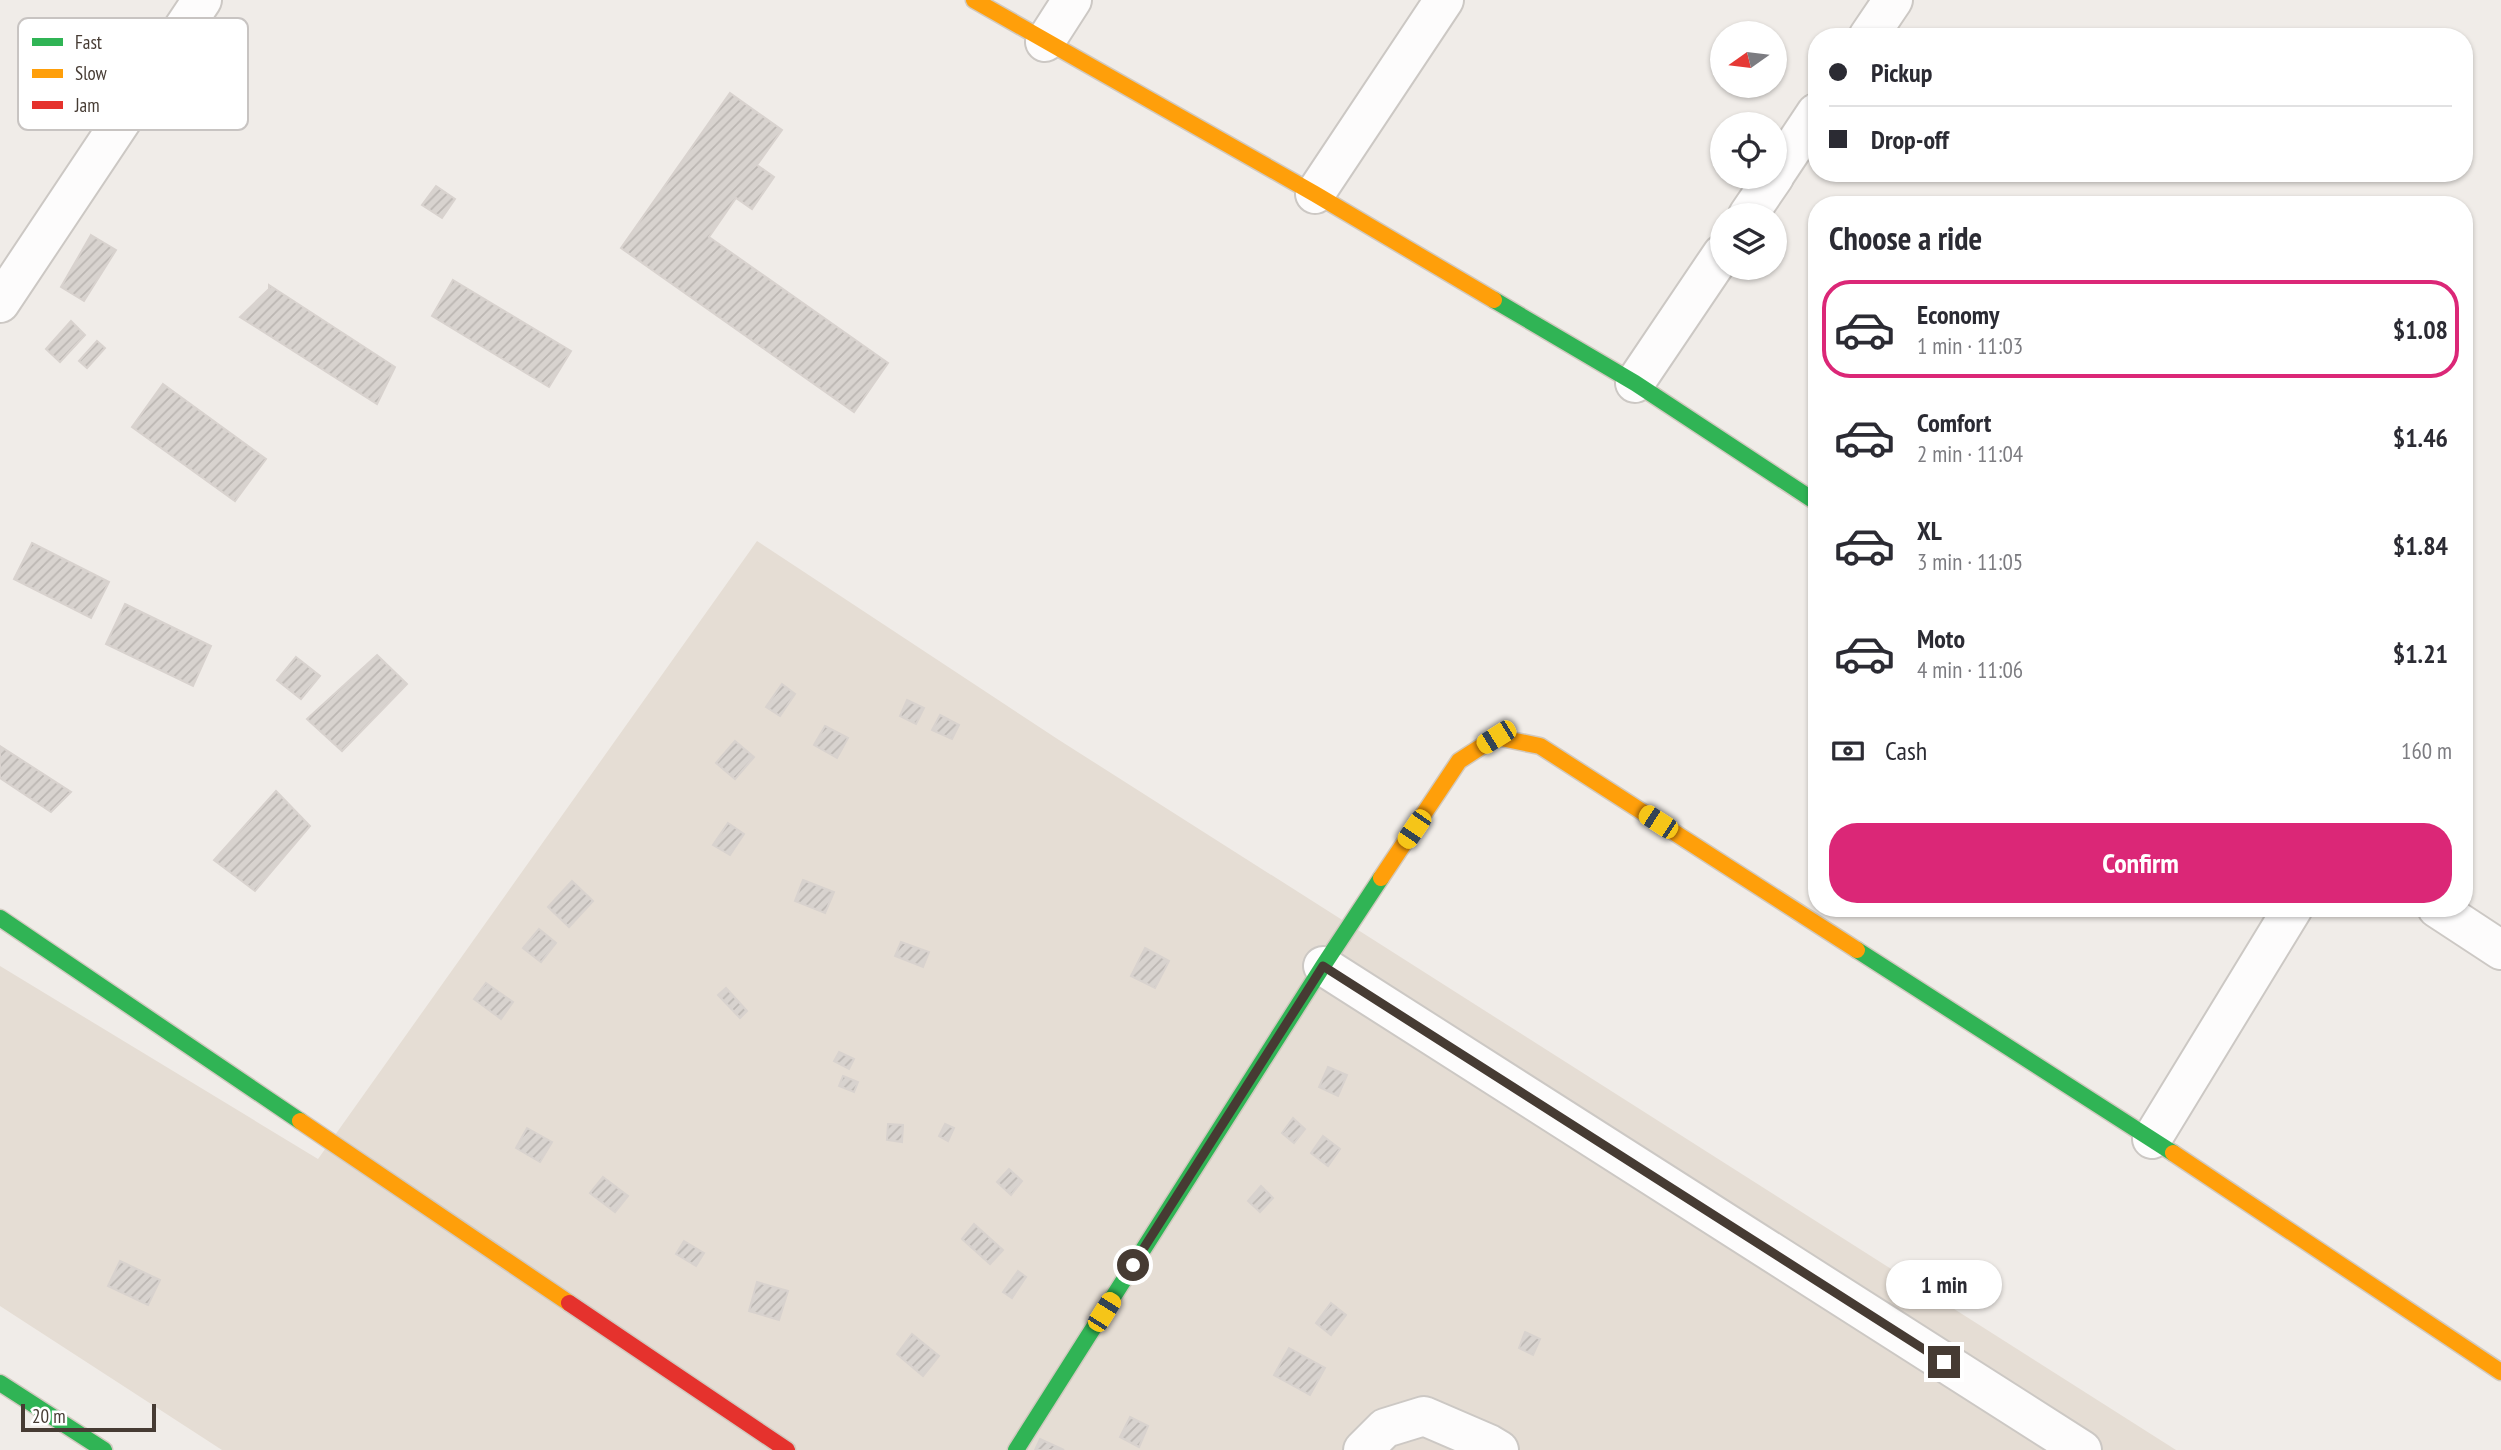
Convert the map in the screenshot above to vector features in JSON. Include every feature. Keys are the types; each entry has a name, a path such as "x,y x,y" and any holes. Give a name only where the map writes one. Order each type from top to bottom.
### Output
{"street":[{"path":"190,18 202,0"},
{"path":"974,0 1315,194 1635,383 1808,497"},
{"path":"1045,42 1072,0"},
{"path":"1315,194 1444,0"},
{"path":"1874,28 1893,0"},
{"path":"1787,156 1808,125"},
{"path":"0,303 115,130"},
{"path":"1635,383 1710,272"},
{"path":"1016,1450 1323,966 1459,761 1496,737 1540,746 2152,1139 2501,1372"},
{"path":"2152,1139 2288,917"},
{"path":"2451,917 2501,950"},
{"path":"0,918 787,1450"},
{"path":"1323,966 2082,1450"},
{"path":"0,1383 103,1450"},
{"path":"1363,1450 1385,1428 1424,1416 1499,1450"}],"shaded area":[{"path":"757,541 1059,740 2176,1450 222,1450 0,1306 0,966 318,1159"}],"building":[{"path":"730,93 782,130 757,165 774,177 752,209 736,198 709,237 888,363 854,412 621,248"},
{"path":"436,186 455,199 442,218 422,205"},
{"path":"91,235 116,250 84,301 61,287"},
{"path":"453,280 571,351 549,387 432,316"},
{"path":"269,285 395,367 377,404 240,317 269,289"},
{"path":"71,321 85,335 60,362 46,349"},
{"path":"97,341 105,348 87,368 79,361"},
{"path":"163,384 266,459 235,501 132,427"},
{"path":"32,543 109,582 91,618 14,579"},
{"path":"125,604 211,646 193,686 106,644"},
{"path":"377,655 407,684 342,751 307,719"},
{"path":"296,657 320,676 301,699 277,680"},
{"path":"782,684 795,694 780,716 766,707"},
{"path":"907,700 924,708 916,724 900,716"},
{"path":"940,715 959,725 952,739 932,730"},
{"path":"825,726 848,738 837,758 814,745"},
{"path":"735,741 754,757 735,779 716,763"},
{"path":"0,746 71,792 51,812 0,778"},
{"path":"276,791 310,826 255,891 214,860"},
{"path":"728,823 744,834 730,855 713,845"},
{"path":"803,880 834,892 825,913 795,901"},
{"path":"572,881 593,901 569,927 548,907"},
{"path":"539,929 556,943 541,962 523,948"},
{"path":"901,942 929,952 923,967 895,956"},
{"path":"1145,948 1169,961 1155,988 1131,976"},
{"path":"486,983 513,1002 501,1019 474,999"},
{"path":"726,988 747,1011 740,1018 718,995"},
{"path":"839,1052 854,1059 849,1069 834,1061"},
{"path":"1328,1067 1347,1075 1338,1096 1319,1087"},
{"path":"843,1076 858,1082 854,1092 839,1086"},
{"path":"1293,1118 1305,1129 1294,1143 1282,1133"},
{"path":"888,1124 903,1125 902,1142 887,1140"},
{"path":"945,1124 954,1128 948,1141 939,1136"},
{"path":"527,1128 552,1142 540,1162 516,1148"},
{"path":"1323,1136 1340,1149 1328,1166 1311,1153"},
{"path":"1009,1169 1022,1181 1011,1195 997,1182"},
{"path":"603,1177 628,1196 615,1212 590,1193"},
{"path":"1261,1186 1273,1198 1260,1212 1248,1201"},
{"path":"974,1224 1003,1250 990,1264 962,1239"},
{"path":"684,1241 704,1253 696,1266 676,1254"},
{"path":"120,1261 160,1280 148,1305 108,1286"},
{"path":"1018,1271 1026,1277 1012,1298 1003,1292"},
{"path":"757,1282 788,1291 779,1320 749,1311"},
{"path":"1331,1303 1346,1315 1331,1335 1316,1323"},
{"path":"1525,1332 1540,1339 1533,1355 1519,1348"},
{"path":"912,1334 939,1356 923,1376 897,1354"},
{"path":"1289,1348 1325,1368 1310,1395 1274,1375"},
{"path":"1130,1417 1148,1426 1139,1447 1120,1437"},
{"path":"1040,1439 1064,1450 1035,1450"}],"traffic: fast":[{"path":"1494,300 1635,383 1808,497"},
{"path":"1016,1450 1381,878"},
{"path":"0,918 300,1121"},
{"path":"1857,950 2173,1153"},
{"path":"0,1383 104,1450"}],"traffic: slow":[{"path":"974,0 1315,194 1494,300"},
{"path":"1381,878 1459,761 1496,737 1540,746 1857,950"},
{"path":"300,1121 569,1303"},
{"path":"2173,1153 2501,1372"}],"traffic: jam":[{"path":"569,1303 787,1450"}],"route":[{"path":"1133,1265 1323,966 1944,1362"}]}
